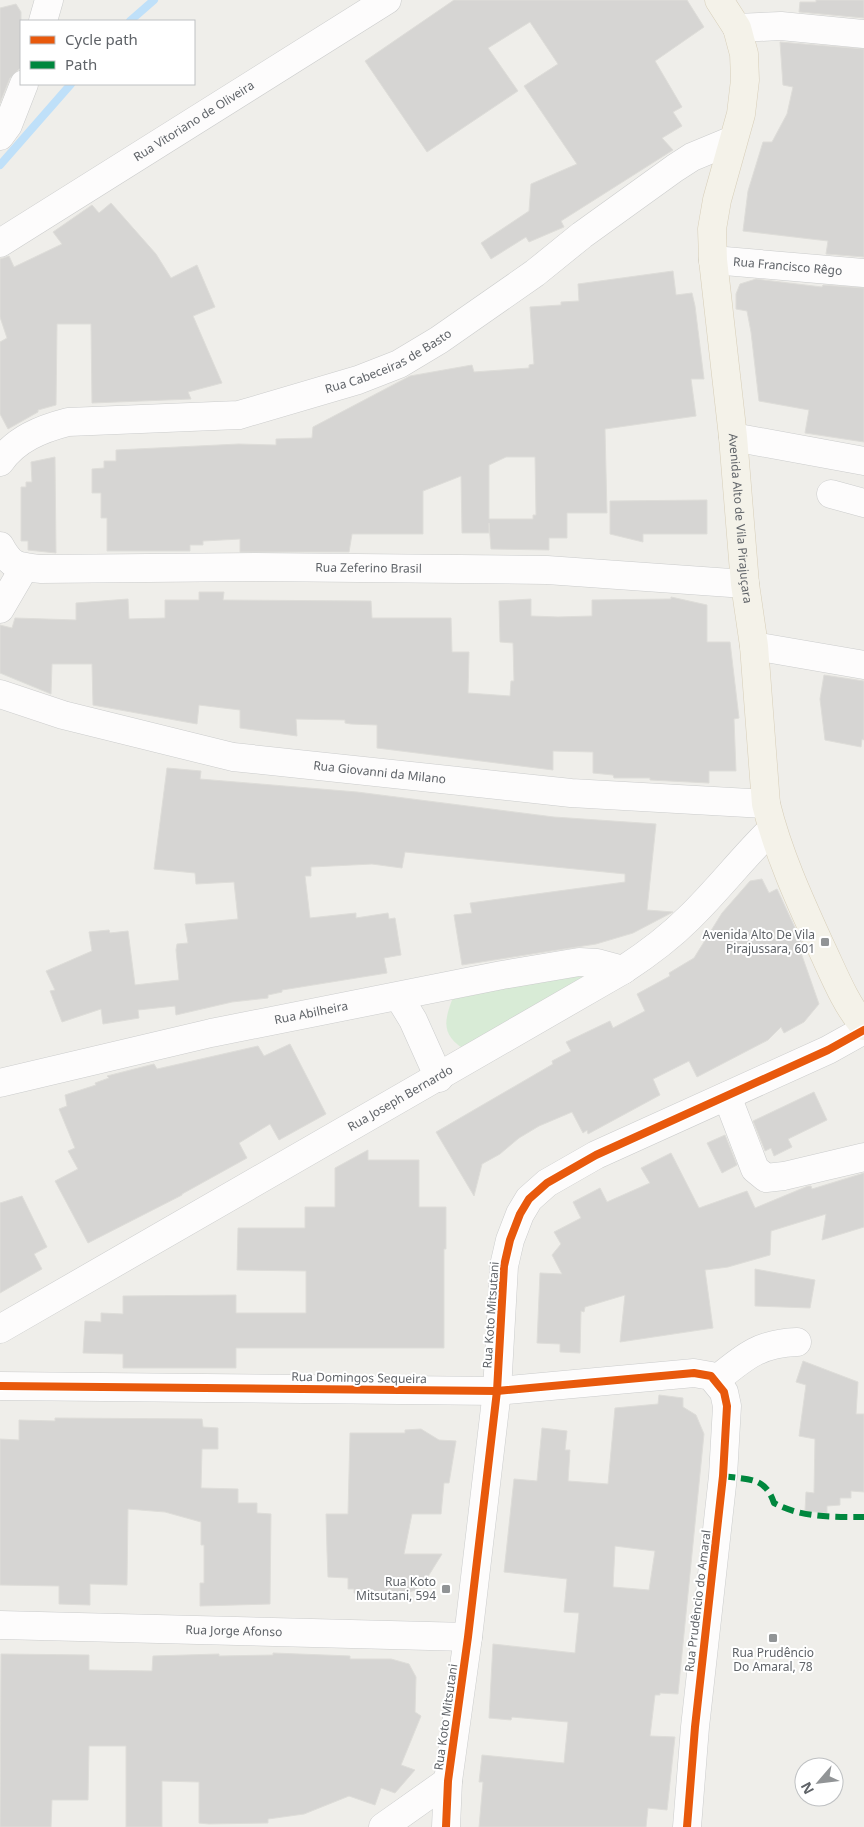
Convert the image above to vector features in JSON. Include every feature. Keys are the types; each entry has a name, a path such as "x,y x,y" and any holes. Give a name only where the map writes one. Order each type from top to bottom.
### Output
{"main road":[{"name":"Avenida Alto de Vila Pirajuçara","path":"719,0 737,28 744,54 745,80 741,114 717,200 712,229 712,260 733,437 745,584 754,646 769,817 798,896 846,1000 864,1026"}],"street":[{"path":"43,20 49,0"},
{"name":"Rua Vitoriano de Oliveira","path":"0,243 387,0"},
{"path":"737,28 781,26 864,34"},
{"path":"0,136 8,125 24,85"},
{"name":"Rua Cabeceiras de Basto","path":"3,447 48,428 68,422 239,415 341,386 400,364 489,306 675,168 692,157 733,140"},
{"name":"Rua Francisco Rêgo","path":"712,260 864,274"},
{"path":"733,437 864,461"},
{"path":"831,494 864,503"},
{"path":"0,546 12,563 24,568 0,609"},
{"name":"Rua Zeferino Brasil","path":"24,568 71,571 256,567 547,570 745,584"},
{"path":"754,646 864,665"},
{"name":"Rua Giovanni da Milano","path":"0,694 63,715 233,758 571,792 769,817"},
{"name":"Rua Joseph Bernardo","path":"0,1328 439,1078 623,970 655,949 689,918 740,861 769,817"},
{"name":"Rua Abilheira","path":"0,1083 211,1033 579,962 597,963 623,970"},
{"path":"398,997 413,1020 439,1078"},
{"name":"Rua Koto Mitsutani","path":"383,1827 448,1781 468,1637 497,1391 504,1266 510,1240 528,1199 547,1183 596,1155 828,1050 864,1030"},
{"path":"727,1096 755,1169 766,1178 784,1176 864,1157"},
{"path":"716,1380 751,1352 777,1342 798,1342"},
{"name":"Rua Domingos Sequeira","path":"0,1386 497,1391 694,1373 704,1374 716,1380"},
{"name":"Rua Prudêncio do Amaral","path":"687,1827 695,1727 723,1476 727,1406 724,1392 716,1380"},
{"name":"Rua Jorge Afonso","path":"0,1625 468,1637"},
{"path":"446,1827 448,1781"}],"green space":[{"path":"593,969 596,974 468,1052 454,1041 447,1030 447,1017 452,1000 465,994"}],"building":[{"path":"454,0 687,0 704,27 655,61 682,107 673,112 682,126 662,138 673,150 561,221 564,227 529,242 526,237 491,259 481,243 529,211 531,184 577,164 524,86 558,64 530,22 488,48 518,91 427,152 365,61"},
{"path":"816,0 864,0 864,18 799,12 800,2 816,2"},
{"path":"16,4 21,12 21,20 20,68 10,78 0,103 0,8"},
{"path":"780,42 864,49 864,257 826,254 828,241 743,231 748,191 763,142 772,142 787,114 793,87 783,85"},
{"path":"111,203 156,254 171,278 197,265 215,307 193,316 222,383 188,392 191,399 92,403 91,324 57,324 56,405 38,410 38,412 8,429 0,414 0,342 7,338 0,317 0,259 9,256 14,267 62,244 53,232 92,205 99,213"},
{"path":"673,271 676,295 692,293 704,379 691,379 696,416 605,429 607,513 567,513 567,538 549,538 549,550 491,549 489,523 489,533 462,533 461,476 423,491 423,534 352,534 349,552 240,552 240,539 203,541 203,545 190,545 190,551 107,551 107,518 101,518 101,493 92,493 92,469 104,468 104,461 116,461 116,450 239,444 276,445 276,439 312,438 313,427 410,376 472,365 474,372 529,368 529,365 534,364 530,307 561,305 561,302 579,301 578,284","holes":["506,457 535,457 536,515 533,515 533,519 489,519 489,465"]},
{"path":"756,279 822,287 823,285 864,288 864,442 805,433 809,410 759,401 747,311 736,309 736,294 740,284"},
{"path":"55,457 56,553 28,550 28,541 21,541 21,487 26,487 26,482 32,482 31,462"},
{"path":"707,500 707,534 643,534 643,542 610,534 610,501"},
{"path":"199,592 224,592 223,600 371,601 372,618 451,618 452,652 469,652 468,693 510,696 511,681 514,681 513,643 500,642 499,601 531,599 531,616 558,617 592,616 592,600 671,599 671,597 707,605 707,642 730,642 739,718 734,719 736,771 709,771 709,783 650,780 650,778 614,778 613,775 593,773 593,752 553,751 553,770 377,748 377,725 351,724 345,723 345,720 296,719 297,736 240,728 240,710 199,705 197,724 93,705 92,664 52,664 51,694 0,673 0,625 12,628 15,618 76,620 76,603 128,599 129,619 165,618 165,600 199,600"},
{"path":"824,675 864,681 864,740 862,739 861,747 825,740 820,699"},
{"path":"167,768 201,771 200,779 357,792 554,817 656,824 647,910 673,912 633,933 596,944 462,965 454,915 472,913 470,903 625,882 625,874 405,852 402,868 372,864 311,867 311,876 305,876 310,918 356,913 356,918 388,913 389,919 395,918 401,955 384,958 387,973 282,990 282,992 268,995 268,998 232,1002 176,1015 175,1006 138,1010 139,1018 103,1024 101,1009 62,1022 50,991 55,990 46,971 92,951 89,932 109,930 110,933 128,931 135,985 179,980 176,950 177,944 188,943 185,924 238,919 234,882 196,884 195,873 154,869"},
{"path":"762,879 769,893 777,889 803,945 799,947 819,1004 804,1022 784,1033 781,1027 768,1040 697,1077 689,1061 653,1079 660,1095 588,1134 587,1130 583,1133 572,1112 539,1126 519,1138 500,1154 482,1164 474,1196 436,1132 553,1064 552,1061 571,1051 566,1042 610,1021 613,1028 645,1011 637,994 670,976 669,973 694,958 722,913 750,881"},
{"path":"290,1044 326,1114 279,1140 270,1124 239,1143 247,1158 182,1195 88,1243 55,1181 78,1169 68,1151 75,1148 59,1109 67,1106 65,1095 96,1085 95,1083 109,1078 107,1076 154,1064 157,1069 258,1046 264,1056"},
{"path":"814,1092 827,1120 788,1139 792,1147 774,1156 771,1148 765,1151 753,1121"},
{"path":"725,1135 737,1165 722,1173 707,1143"},
{"path":"368,1150 368,1160 419,1160 419,1207 446,1207 444,1348 236,1348 236,1368 123,1368 123,1354 83,1353 85,1321 101,1322 101,1313 123,1314 123,1296 236,1295 236,1313 306,1313 306,1271 237,1270 238,1228 305,1228 305,1207 335,1207 335,1168"},
{"path":"671,1153 699,1208 747,1191 755,1208 808,1186 811,1186 812,1189 864,1173 864,1227 822,1240 826,1214 771,1231 770,1255 728,1267 705,1270 713,1328 620,1342 625,1295 585,1307 584,1312 581,1311 580,1353 560,1352 560,1344 537,1343 540,1273 562,1274 552,1255 561,1244 554,1232 581,1218 573,1202 600,1188 607,1202 650,1183 641,1168"},
{"path":"22,1196 47,1247 34,1254 42,1269 0,1293 0,1203"},
{"path":"755,1269 815,1280 810,1308 755,1306"},
{"path":"803,1361 858,1382 856,1414 864,1414 864,1492 851,1491 851,1498 840,1498 840,1505 827,1506 827,1513 805,1511 806,1492 814,1493 815,1439 799,1436 806,1385 796,1382"},
{"path":"659,1395 683,1398 683,1407 696,1415 704,1434 678,1694 660,1693 660,1695 655,1695 650,1736 675,1737 667,1810 648,1808 646,1827 479,1827 483,1782 479,1782 482,1755 564,1763 568,1722 512,1717 511,1720 489,1718 493,1644 575,1653 579,1613 564,1612 567,1579 504,1572 514,1479 537,1481 542,1428 567,1431 565,1450 570,1450 568,1481 608,1484 615,1408 658,1404","holes":["615,1546 655,1551 649,1590 613,1587"]},
{"path":"55,1418 202,1419 203,1427 218,1428 218,1449 202,1449 201,1488 238,1489 238,1503 257,1503 257,1513 271,1514 270,1604 200,1606 200,1583 204,1583 204,1545 201,1545 201,1522 165,1512 128,1509 127,1585 90,1584 90,1605 59,1604 59,1586 0,1585 0,1439 19,1440 19,1420 55,1421"},
{"path":"421,1429 439,1440 456,1441 449,1483 444,1483 441,1514 412,1514 404,1554 442,1554 424,1583 416,1590 401,1594 354,1593 354,1589 348,1589 348,1578 328,1577 326,1514 348,1514 350,1433 405,1433 405,1430"},
{"path":"273,1653 350,1656 350,1659 391,1659 409,1664 416,1677 415,1712 421,1716 401,1765 415,1770 395,1793 381,1788 375,1805 349,1796 304,1814 268,1819 268,1823 209,1824 199,1823 199,1782 162,1781 162,1827 126,1827 126,1746 89,1746 88,1800 52,1800 51,1827 0,1827 1,1654 89,1655 89,1670 152,1671 153,1656 273,1655"}],"waterway":[{"path":"131,20 154,0"},
{"path":"0,165 70,85"}],"marked path":[{"path":"723,1476 754,1481 766,1488 774,1503 796,1512 818,1516 864,1517"}],"cycle path":[{"path":"446,1827 448,1781 468,1637 497,1391 504,1266 510,1240 520,1214 529,1199 547,1183 596,1155 828,1050 864,1030"},
{"path":"0,1386 497,1391 694,1373 711,1376 724,1392 727,1406 723,1476 695,1727 687,1827"}],"place":[{"name":"Avenida Alto De Vila Pirajussara, 601","path":"825,942"},
{"name":"Rua Koto Mitsutani, 594","path":"446,1589"},
{"name":"Rua Prudêncio Do Amaral, 78","path":"773,1638"}]}
